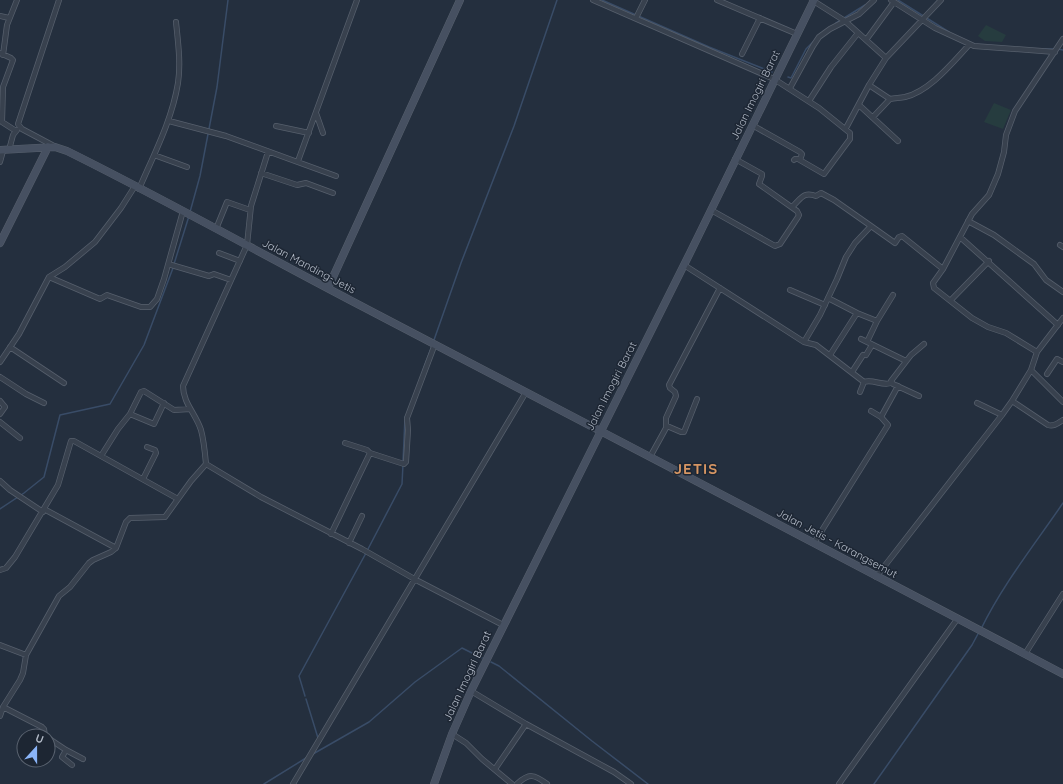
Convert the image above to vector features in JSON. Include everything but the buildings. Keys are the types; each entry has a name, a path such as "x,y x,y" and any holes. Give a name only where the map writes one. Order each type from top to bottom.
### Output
{"main road":[{"path":"328,288 460,0"},
{"name":"Jalan Imogiri Barat","path":"434,784 452,734 471,691 684,265 774,79 798,34 813,0"},
{"path":"0,243 52,147"},
{"name":"Jalan Manding-Jetis","path":"4,150 52,147 73,154 137,188 185,211 216,229 601,431"},
{"name":"Jalan Jetis - Karangsemut","path":"601,431 876,577 958,618 1063,674"}],"street":[{"path":"16,131 1,121 1,87 13,61 11,58 2,54 9,18 17,0"},
{"path":"52,147 20,127 18,124 59,0"},
{"path":"298,162 357,0"},
{"path":"592,0 636,17 774,79 809,101 846,128 850,133 850,139 824,174 797,158 794,160"},
{"path":"636,17 645,0"},
{"path":"717,0 798,34"},
{"path":"813,0 842,20 886,58"},
{"path":"790,88 816,41 842,20 859,14 874,0"},
{"path":"846,128 869,85 886,58 941,0"},
{"path":"866,40 892,1 969,45 1056,50"},
{"path":"0,16 9,18"},
{"path":"742,54 760,18"},
{"path":"0,362 19,334 49,277 65,267 95,242 137,188 169,121 178,82 179,55 176,22"},
{"path":"809,101 831,67 858,33"},
{"path":"1036,352 1006,334 988,327 972,318 934,288 933,283 943,269 968,221 976,209 989,195 995,183 1004,152 1006,135 1015,111 1063,39"},
{"path":"873,117 890,99 906,96 919,91 938,78 969,45"},
{"path":"869,85 890,99"},
{"path":"858,105 898,141"},
{"path":"316,112 323,133"},
{"path":"169,121 215,134 336,176"},
{"path":"752,125 800,152 802,154 800,160"},
{"path":"276,126 309,133"},
{"path":"0,162 4,150 20,127"},
{"path":"0,716 3,707 23,673 26,655 59,596 70,587 89,563 116,548 126,522 130,518 165,517 191,481 206,464 205,447 200,429 186,410 184,384 247,245 250,210 268,152"},
{"path":"154,155 188,167"},
{"path":"711,210 775,246 780,244 799,215 799,213 792,207 760,185 759,183 762,174 735,159"},
{"path":"261,173 297,185 306,183 333,193"},
{"path":"792,207 805,194 810,193 816,196 821,193 834,200 895,244 902,236 943,269"},
{"path":"216,229 227,202 250,210"},
{"path":"49,277 100,299 107,295 141,308 150,307 157,299 185,211"},
{"path":"968,221 994,235 1034,264 1046,280 1063,292"},
{"path":"804,342 825,305 846,257 855,243 871,226"},
{"path":"960,237 989,261 1058,325"},
{"path":"219,253 240,261"},
{"path":"951,300 989,261"},
{"path":"169,264 209,276 214,274 231,280"},
{"path":"684,265 804,342 816,345 864,382 873,381 886,384 891,383 919,396"},
{"path":"650,457 667,426 666,418 676,394 670,388 670,385 720,288"},
{"path":"790,290 825,305"},
{"path":"867,342 877,321 893,295"},
{"path":"828,298 857,313 877,321"},
{"path":"830,355 857,313"},
{"path":"876,577 1002,415 1031,370 1036,352 1063,318"},
{"path":"861,339 906,361"},
{"path":"345,442 367,450 370,453 404,464 406,462 408,430 407,418 433,343"},
{"path":"891,383 906,361 924,344"},
{"path":"852,372 872,345"},
{"path":"10,347 64,383"},
{"path":"1047,374 1056,359 1063,362"},
{"path":"1031,370 1063,402"},
{"path":"0,377 26,394 44,403"},
{"path":"860,392 864,382"},
{"path":"881,417 898,386"},
{"path":"101,456 130,414 142,391 174,410 186,410"},
{"path":"293,784 526,392"},
{"path":"667,426 684,432 697,399"},
{"path":"0,401 5,406 0,414"},
{"path":"1012,401 1048,425 1052,426 1063,420"},
{"path":"130,414 154,424 164,403"},
{"path":"977,403 1002,415"},
{"path":"814,543 887,426 887,422 871,411"},
{"path":"0,422 20,438"},
{"path":"0,570 6,568 15,557 58,485 71,441 74,441 178,499"},
{"path":"143,479 156,453 155,450 147,447"},
{"path":"331,534 370,453"},
{"path":"206,464 261,498 349,542 414,579 503,625"},
{"path":"0,481 16,494 43,510 116,548"},
{"path":"349,542 362,516"},
{"path":"1025,654 1063,594"},
{"path":"839,784 958,618"},
{"path":"0,645 26,655"},
{"path":"471,691 526,724 614,772 631,784"},
{"path":"3,707 43,728"},
{"path":"495,769 526,724"},
{"path":"452,734 466,742 482,759 512,784"},
{"path":"56,743 83,759"},
{"path":"66,750 62,757 72,765"},
{"path":"516,784 528,776 533,776 538,777 547,784"}],"green space":[{"path":"986,25 1006,35 1002,42 985,41 978,36"},
{"path":"994,103 1011,110 1003,129 984,122"}],"waterway":[{"path":"190,212 200,176 217,87 228,0"},
{"path":"434,340 461,263 514,126 557,0"},
{"path":"602,0 709,47 772,72"},
{"path":"898,0 949,32"},
{"path":"836,23 865,5"},
{"path":"788,77 791,78 806,49 813,42"},
{"path":"1040,49 1054,49"},
{"path":"1058,49 1063,50"},
{"path":"174,264 189,216"},
{"path":"0,509 44,477 60,415 110,404 144,345 173,268"},
{"path":"423,370 432,346"},
{"path":"403,462 405,417"},
{"path":"368,549 402,484 403,464"},
{"path":"981,629 1009,580 1063,503"},
{"path":"305,696 299,676 366,553"},
{"path":"874,784 972,645 979,632"},
{"path":"313,754 369,722 415,682 462,648 482,658"},
{"path":"491,662 499,666 648,784"},
{"path":"306,699 318,738"},
{"path":"264,784 306,758"}],"district":[{"name":"JETIS","path":"696,468"}]}
